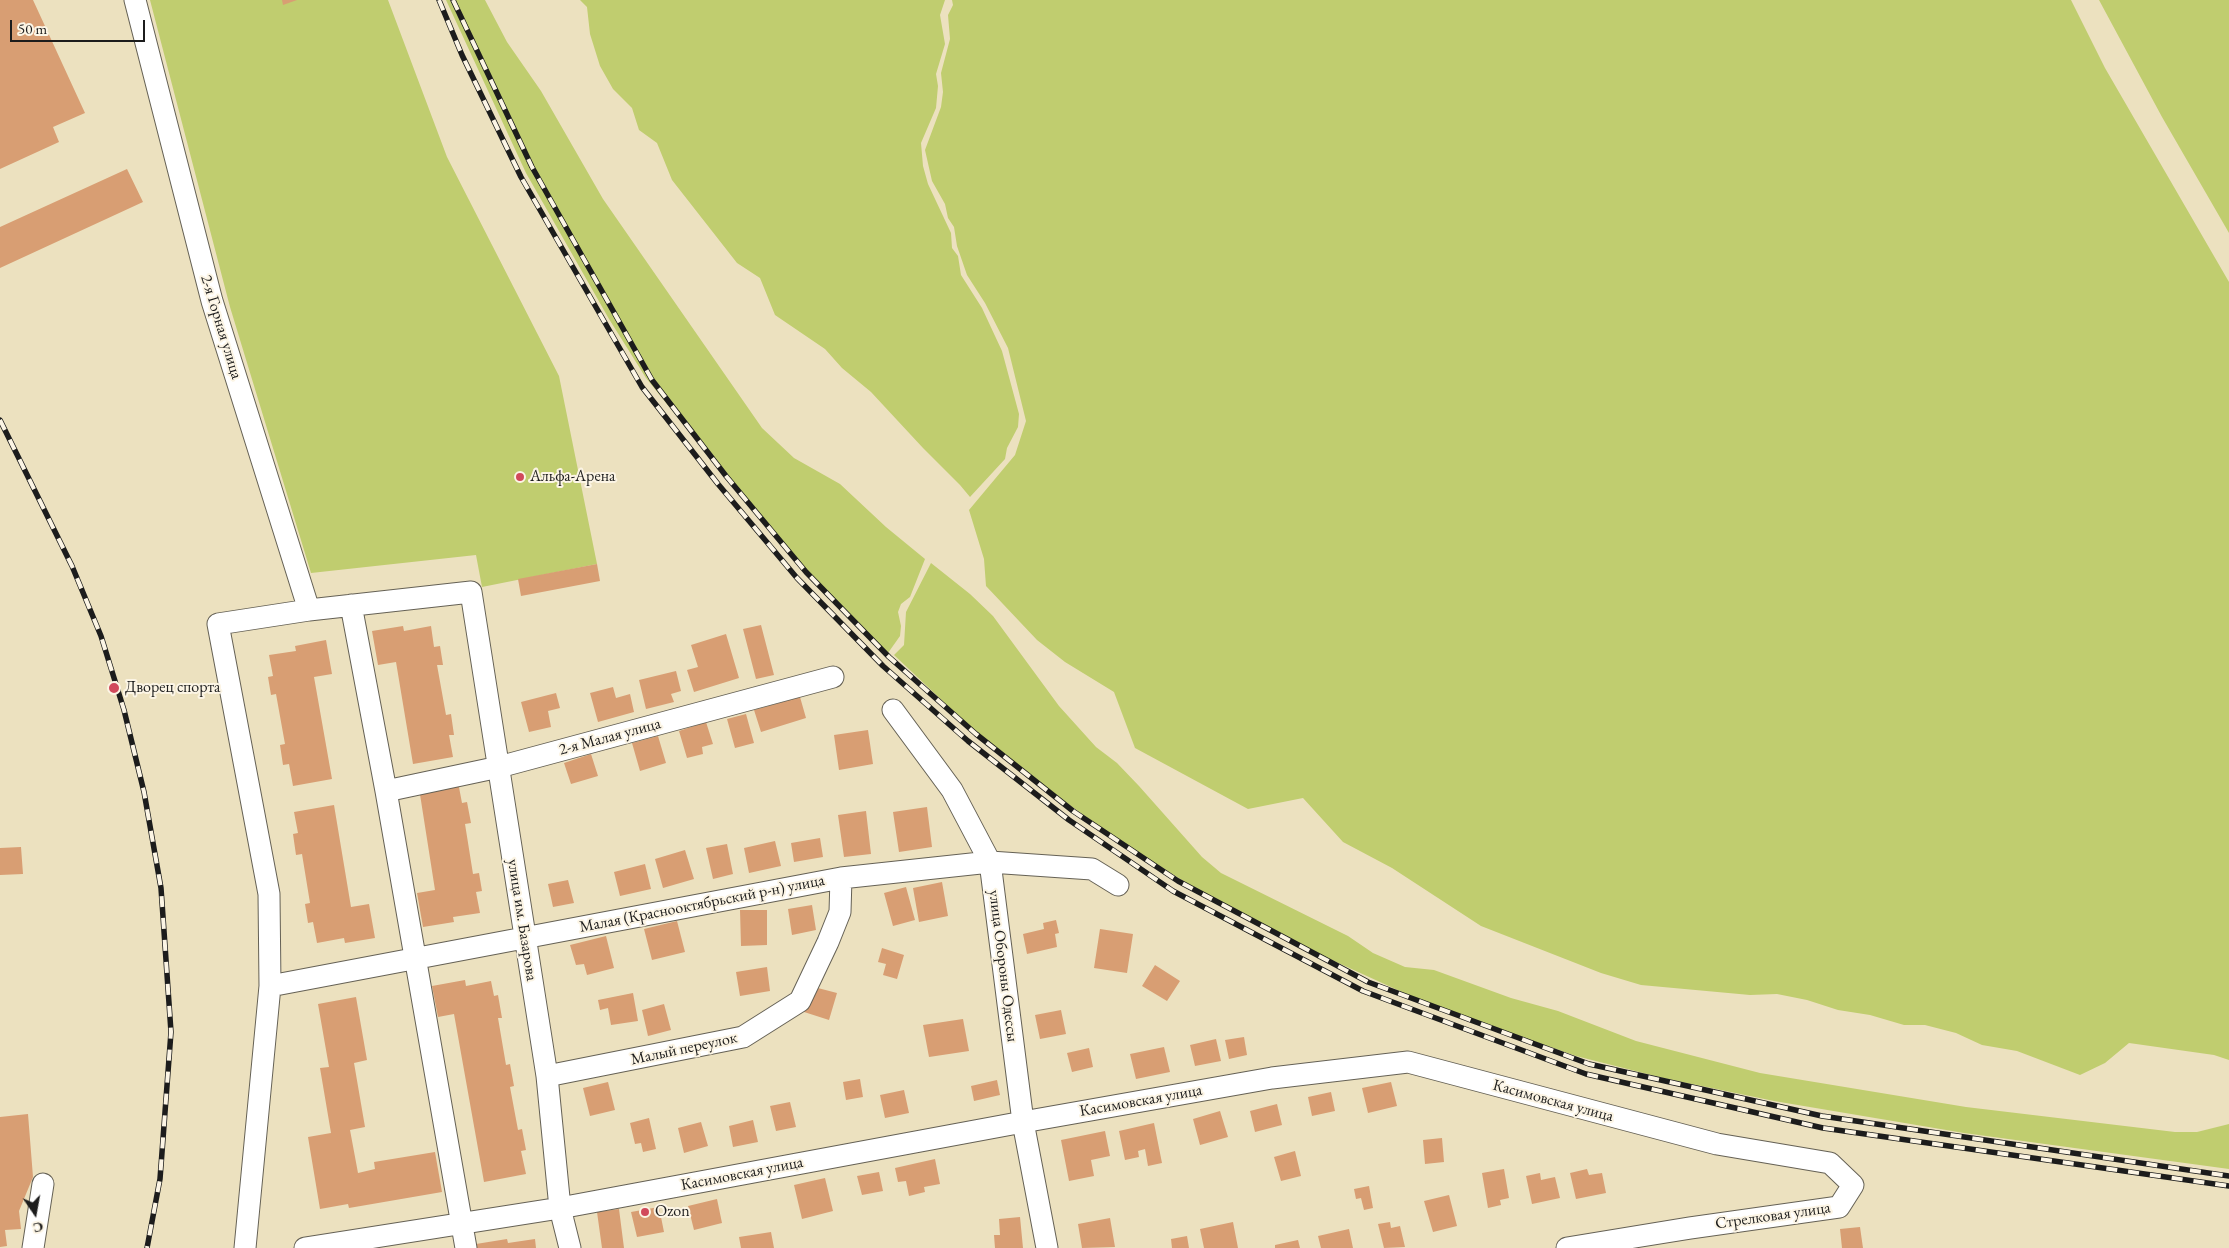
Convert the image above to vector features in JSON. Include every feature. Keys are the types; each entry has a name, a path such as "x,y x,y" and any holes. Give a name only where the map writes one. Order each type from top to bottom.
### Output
{"street":[{"name":"2-я Горная улица","path":"135,0 212,301 309,610"},
{"name":"улица им. Базарова","path":"351,606 471,592 547,1076 560,1208 570,1248"},
{"path":"245,1248 270,986 269,894 218,624 309,610 351,606 386,792 466,1248"},
{"name":"2-я Малая улица","path":"386,792 499,768 833,677"},
{"name":"улица Обороны Одессы","path":"893,710 952,790 990,862 1023,1122 1047,1248"},
{"name":"Малая (Краснооктябрьский р-н) улица","path":"270,986 416,960 841,878 990,862 1092,869 1118,885"},
{"name":"Малый переулок","path":"547,1076 743,1037 800,1000 840,912 841,878"},
{"name":"Касимовская улица","path":"305,1248 349,1244 462,1222 560,1208 1272,1078 1408,1062 1717,1144"},
{"name":"Стрелковая улица","path":"1567,1248 1839,1207 1853,1185 1830,1162 1717,1144"},
{"path":"33,1248 43,1184"}],"green space":[{"path":"150,0 388,0 447,157 559,376 597,564 482,587 476,555 311,573 230,307"},
{"path":"446,0 485,0 507,42 541,91 603,199 762,428 794,458 840,484 886,527 925,559 910,597 901,604 898,612 901,626 900,636 888,653 834,603 778,542 646,378 609,319 526,173"},
{"path":"580,0 945,0 940,15 945,44 936,74 938,86 936,108 921,143 923,166 928,184 951,233 952,248 958,256 961,275 982,308 1002,351 1019,414 1018,427 1007,448 1005,459 970,497 871,392 842,368 825,349 775,315 760,278 737,263 672,180 657,143 639,130 632,108 613,89 600,66 590,34 587,7"},
{"path":"952,0 2071,0 2105,68 2229,282 2229,1060 2214,1055 2129,1043 2105,1063 2080,1075 2017,1051 1982,1045 1956,1033 1925,1025 1904,1025 1870,1015 1838,1010 1807,1000 1777,994 1750,995 1641,985 1601,973 1481,926 1392,868 1343,842 1303,798 1248,809 1135,748 1114,692 1065,662 1037,640 986,586 984,559 969,510 1015,455 1026,421 1008,348 985,303 967,275 957,246 954,227 948,218 945,204 932,181 925,150 941,107 943,92 941,73 950,39 948,15 953,5"},
{"path":"2099,0 2229,0 2229,233 2162,117"},
{"path":"931,563 970,594 993,616 1059,706 1096,747 1117,763 1139,786 1202,857 1221,873 1348,936 1373,953 1405,967 1434,970 1511,998 1558,1011 1636,1041 1760,1073 1966,1107 2175,1132 2197,1132 2229,1124 2229,1169 1964,1133 1774,1101 1663,1078 1576,1056 1428,1004 1310,950 1190,885 1121,842 1046,788 967,724 894,655 904,645 906,612"}],"building":[{"path":"0,0 33,0 85,113 53,127 59,142 0,169"},
{"path":"282,0 297,0 283,5"},
{"path":"127,169 143,202 0,268 0,227"},
{"path":"597,564 600,581 521,596 518,579"},
{"path":"761,625 774,675 756,679 743,629"},
{"path":"403,626 404,631 431,626 434,647 440,646 443,665 437,665 446,715 451,714 454,735 449,735 453,757 413,764 396,662 378,665 372,631"},
{"path":"726,634 739,678 694,692 687,670 698,667 691,645"},
{"path":"326,640 332,674 314,677 332,779 293,786 289,764 283,765 280,745 285,744 276,694 271,695 268,677 273,676 269,655 296,651 295,646"},
{"path":"676,671 681,691 671,694 674,702 646,709 639,680"},
{"path":"613,687 616,698 630,694 634,712 598,722 590,693"},
{"path":"556,693 560,708 548,711 551,727 529,732 521,702"},
{"path":"800,697 806,718 761,732 754,710"},
{"path":"746,714 754,743 735,748 727,719"},
{"path":"706,722 713,744 702,747 703,754 687,758 679,731"},
{"path":"868,730 873,764 839,770 834,735"},
{"path":"658,736 666,763 640,771 632,743"},
{"path":"591,754 598,776 571,784 564,763"},
{"path":"458,782 462,803 467,802 471,823 465,824 473,874 479,873 482,891 476,892 480,913 453,917 454,922 423,927 417,893 435,890 419,788"},
{"path":"334,805 351,907 369,904 375,938 345,943 344,938 317,943 313,922 308,923 305,904 310,903 302,854 296,855 293,834 298,833 294,812"},
{"path":"927,807 932,847 899,852 893,812"},
{"path":"866,811 871,854 844,857 838,815"},
{"path":"820,838 823,857 794,862 791,843"},
{"path":"775,841 781,866 749,873 744,848"},
{"path":"727,844 733,874 713,879 706,848"},
{"path":"21,847 23,874 0,875 0,848"},
{"path":"685,850 694,879 663,888 655,859"},
{"path":"645,864 651,889 620,896 614,872"},
{"path":"568,880 574,903 553,907 548,884"},
{"path":"942,882 948,916 919,922 913,888"},
{"path":"906,887 915,920 893,926 884,893"},
{"path":"812,905 816,930 792,935 788,909"},
{"path":"740,910 767,910 767,945 741,946"},
{"path":"1056,920 1059,933 1055,934 1057,947 1027,954 1023,934 1044,929 1043,923"},
{"path":"677,921 685,952 652,960 644,929"},
{"path":"1100,929 1133,934 1127,973 1094,968"},
{"path":"606,936 614,968 587,975 584,964 576,965 570,945"},
{"path":"882,948 904,955 897,979 883,975 886,964 878,962"},
{"path":"1155,965 1180,981 1167,1001 1142,986"},
{"path":"767,967 770,991 740,996 736,972"},
{"path":"465,980 466,986 491,981 494,996 498,995 502,1018 498,1018 506,1065 510,1064 514,1086 510,1087 518,1130 522,1129 526,1150 521,1151 526,1174 484,1182 454,1014 438,1017 432,986"},
{"path":"814,987 837,993 829,1020 801,1011"},
{"path":"633,993 638,1021 611,1025 608,1008 600,1010 598,1000"},
{"path":"356,997 367,1060 354,1063 365,1127 350,1130 358,1173 375,1169 374,1162 435,1152 442,1192 349,1208 348,1204 320,1209 308,1137 331,1133 320,1068 329,1067 318,1004"},
{"path":"664,1004 671,1030 648,1036 642,1010"},
{"path":"1061,1010 1066,1034 1040,1039 1035,1015"},
{"path":"963,1019 969,1051 929,1057 923,1025"},
{"path":"1244,1037 1247,1055 1229,1059 1225,1040"},
{"path":"1216,1039 1221,1061 1195,1066 1190,1045"},
{"path":"1164,1047 1170,1072 1136,1079 1130,1054"},
{"path":"1089,1048 1093,1067 1072,1072 1067,1053"},
{"path":"860,1079 863,1097 846,1100 843,1082"},
{"path":"997,1080 1000,1095 974,1101 971,1086"},
{"path":"608,1082 615,1110 590,1116 583,1088"},
{"path":"1391,1082 1397,1106 1368,1113 1362,1088"},
{"path":"904,1090 909,1113 885,1118 880,1095"},
{"path":"1331,1092 1335,1111 1312,1116 1308,1097"},
{"path":"790,1102 796,1127 776,1131 770,1106"},
{"path":"1277,1104 1282,1125 1255,1132 1250,1111"},
{"path":"1220,1111 1228,1137 1200,1145 1193,1119"},
{"path":"28,1114 33,1177 19,1211 21,1229 5,1230 7,1246 0,1247 0,1117"},
{"path":"649,1118 656,1149 643,1152 641,1143 635,1144 630,1123"},
{"path":"753,1120 758,1142 733,1147 729,1126"},
{"path":"701,1122 708,1146 684,1153 678,1128"},
{"path":"1154,1123 1162,1163 1148,1166 1145,1149 1138,1151 1139,1157 1125,1160 1119,1131"},
{"path":"1105,1131 1110,1156 1091,1160 1094,1176 1069,1181 1061,1140"},
{"path":"1442,1138 1444,1162 1425,1164 1423,1140"},
{"path":"1295,1151 1301,1176 1281,1181 1274,1157"},
{"path":"935,1159 940,1184 924,1187 925,1192 909,1196 906,1181 898,1182 895,1168"},
{"path":"1504,1169 1509,1198 1500,1200 1501,1205 1488,1208 1482,1173"},
{"path":"1587,1169 1589,1175 1602,1173 1606,1193 1576,1199 1570,1173"},
{"path":"879,1172 883,1191 862,1195 857,1176"},
{"path":"1540,1173 1541,1180 1555,1177 1560,1198 1532,1204 1526,1176"},
{"path":"825,1178 833,1211 802,1219 794,1185"},
{"path":"1369,1186 1373,1208 1364,1210 1361,1198 1356,1199 1354,1189"},
{"path":"1449,1195 1457,1226 1433,1232 1424,1201"},
{"path":"717,1199 722,1223 694,1230 688,1206"},
{"path":"659,1207 664,1232 637,1237 631,1212"},
{"path":"619,1209 624,1248 602,1248 597,1212"},
{"path":"1020,1217 1023,1248 995,1248 994,1235 1000,1235 999,1219"},
{"path":"1110,1218 1115,1247 1082,1248 1078,1224"},
{"path":"1233,1222 1238,1248 1204,1248 1200,1229"},
{"path":"1390,1222 1391,1228 1400,1226 1405,1247 1384,1248 1378,1224"},
{"path":"1860,1227 1863,1248 1842,1248 1840,1229"},
{"path":"1349,1229 1353,1248 1321,1248 1318,1236"},
{"path":"771,1232 774,1248 741,1248 739,1237"},
{"path":"1187,1236 1189,1248 1172,1248 1171,1239"},
{"path":"507,1239 508,1243 535,1239 536,1248 477,1248 476,1244"},
{"path":"1298,1240 1300,1248 1275,1248 1275,1245"}],"railway":[{"path":"439,0 462,55 521,177 642,387 718,484 797,578 883,666 968,741 1069,820 1173,891 1363,991 1586,1074 1823,1128 2229,1186"},
{"path":"453,0 532,167 652,380 726,476 806,572 889,657 976,734 1073,811 1178,881 1368,982 1589,1064 1822,1116 2229,1176"},
{"path":"0,420 72,566 101,636 124,710 144,792 161,888 171,1032 160,1179 147,1248"}],"place":[{"name":"Альфа-Арена","path":"520,477"},
{"name":"Дворец спорта","path":"114,688"},
{"name":"Ozon","path":"645,1212"}]}
